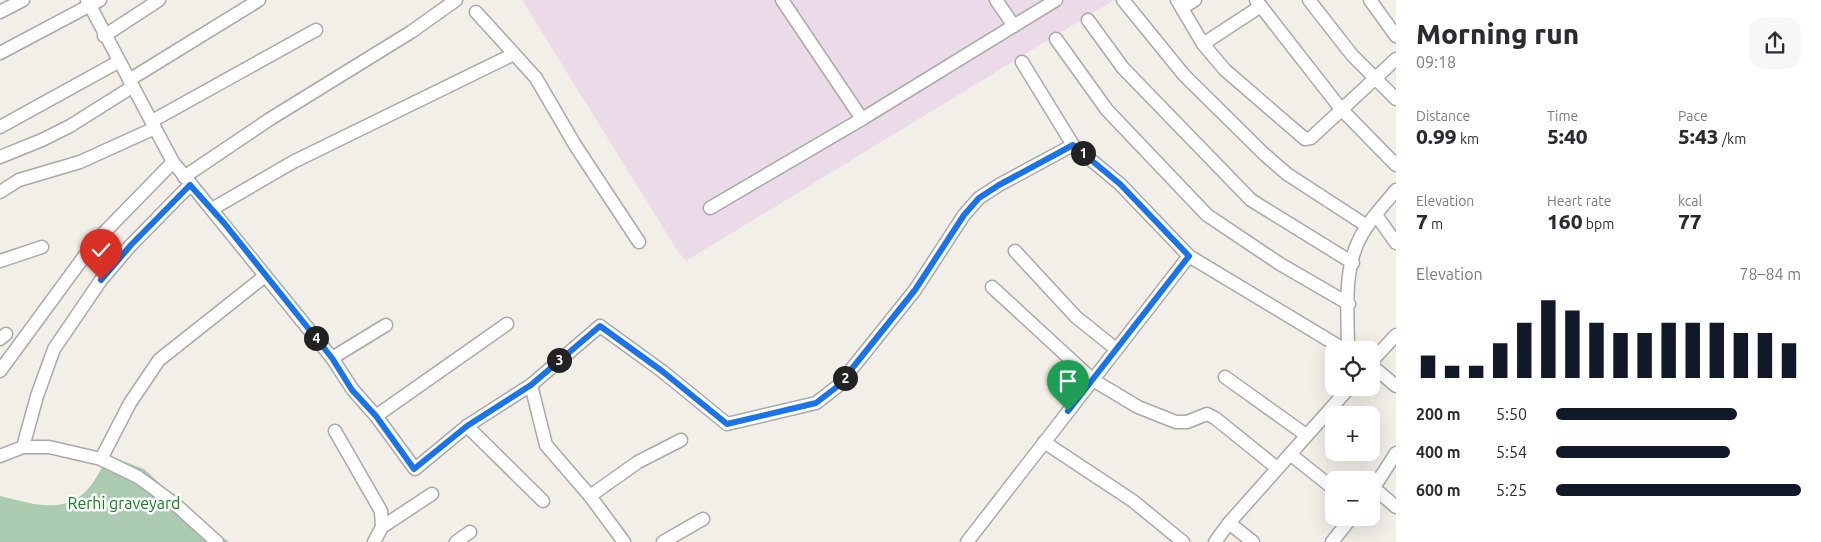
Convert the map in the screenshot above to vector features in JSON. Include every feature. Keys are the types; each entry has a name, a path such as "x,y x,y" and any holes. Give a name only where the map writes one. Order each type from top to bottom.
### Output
{"street":[{"path":"0,12 23,0"},
{"path":"104,36 159,0"},
{"path":"0,157 63,129 259,0"},
{"path":"23,447 37,396 54,349 101,280 187,181 270,119 411,32 456,0"},
{"path":"782,0 862,119"},
{"path":"996,0 1014,26"},
{"path":"710,208 862,119 1056,0"},
{"path":"1123,0 1184,75 1264,154 1287,174 1367,226"},
{"path":"1195,0 1179,4 1203,44 1225,70 1305,139 1311,138 1341,108 1396,59"},
{"path":"1309,0 1352,55 1396,99"},
{"path":"1370,0 1396,36"},
{"path":"0,53 92,2 104,36 173,162 332,358 352,390 376,416 414,469 467,426 531,385 600,326 662,371 727,424 816,403 838,386 915,290 964,215 979,198 999,185 1073,145"},
{"path":"1203,44 1258,3 1341,108 1396,165"},
{"path":"476,12 536,78 575,145 639,242"},
{"path":"1088,20 1123,68 1251,200 1352,263"},
{"path":"0,192 20,180 80,162 153,124 316,30"},
{"path":"1056,39 1107,110 1207,215 1280,264 1348,304"},
{"path":"212,208 294,162 514,54"},
{"path":"0,126 118,62"},
{"path":"1022,62 1073,145 1120,184 1189,256 1332,341"},
{"path":"0,371 94,242 173,162"},
{"path":"1347,341 1352,263 1358,241 1367,226 1396,190"},
{"path":"1376,215 1396,243"},
{"path":"0,261 42,247"},
{"path":"1015,252 1076,316 1116,350"},
{"path":"967,542 1189,256"},
{"path":"101,459 130,403 159,360 265,276"},
{"path":"992,287 1092,380 1138,407 1176,422 1187,422 1207,414 1216,418 1277,468"},
{"path":"376,416 507,324"},
{"path":"332,358 386,325"},
{"path":"1380,353 1396,336"},
{"path":"1380,371 1396,386"},
{"path":"1225,377 1306,435"},
{"path":"531,385 546,445 590,496 624,542"},
{"path":"1215,542 1229,523 1342,396"},
{"path":"467,426 543,501"},
{"path":"335,430 381,511 382,527"},
{"path":"590,496 638,462 681,440"},
{"path":"1044,442 1133,502 1183,542"},
{"path":"0,456 23,447 49,447 101,459 138,477 175,504 217,542"},
{"path":"1380,479 1396,453"},
{"path":"1290,454 1325,482"},
{"path":"374,542 382,527 432,494"},
{"path":"1380,495 1396,507"},
{"path":"663,542 704,519"},
{"path":"1229,523 1253,542"},
{"path":"1332,542 1345,526"},
{"path":"456,542 470,532"}],"shaded area":[{"path":"522,0 1114,0 686,261 677,250"}],"green space":[{"name":"Rerhi graveyard","path":"109,456 144,469 202,522 229,542 0,542 0,496 46,505 58,505 68,502 79,497 88,489"}],"route":[{"path":"101,280 131,245 190,185 224,223 332,358 352,390 376,416 414,469 467,426 531,385 600,326 662,371 727,424 737,420 816,403 838,386 915,290 964,215 979,198 999,185 1073,145 1120,184 1189,256 1068,411"}]}
